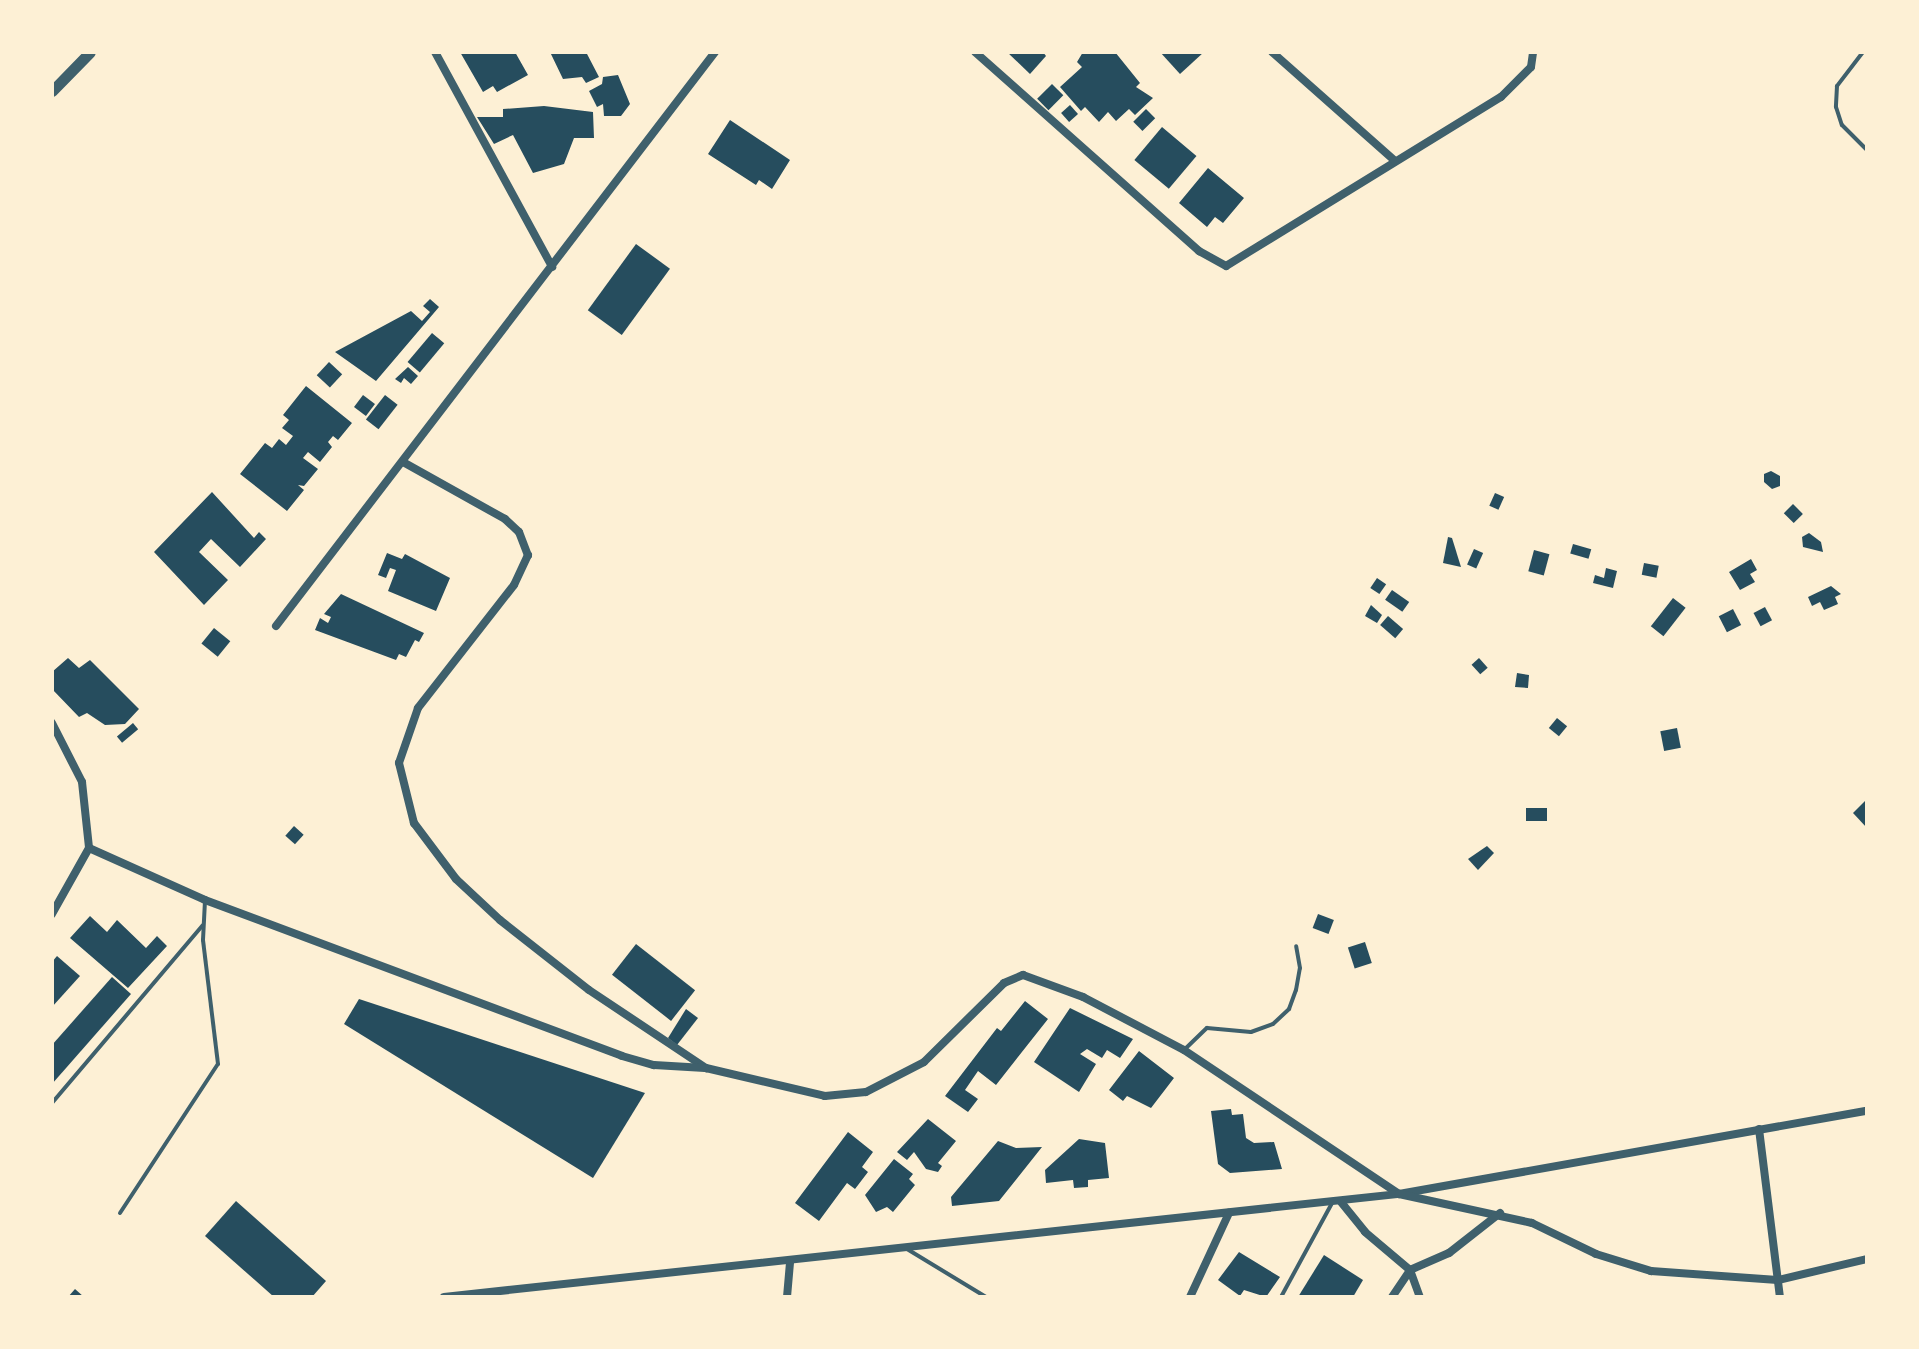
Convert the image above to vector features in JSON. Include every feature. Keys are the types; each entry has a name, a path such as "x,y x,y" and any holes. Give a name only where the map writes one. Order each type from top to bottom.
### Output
{"street":[{"path":"52,91 90,52"},
{"path":"435,52 552,267"},
{"path":"276,626 715,52"},
{"path":"975,52 1214,262 1238,263 1395,161 1501,97 1523,78 1533,54"},
{"path":"1272,52 1395,161"},
{"path":"403,462 505,519 519,532 528,555 514,585 418,708 399,763 414,823 456,879 500,920 589,990 706,1068"},
{"path":"52,723 72,755 82,782 89,848 52,914"},
{"path":"89,848 205,900 622,1056 654,1065 706,1068 825,1096 866,1092 924,1062 1004,983 1023,975 1051,983 1184,1050 1399,1194 1500,1213 1651,1271 1778,1280 1867,1259"},
{"path":"444,1297 1336,1203 1867,1111"},
{"path":"1759,1129 1780,1297"},
{"path":"1336,1203 1410,1270 1420,1297"},
{"path":"1190,1297 1229,1213"},
{"path":"1392,1297 1410,1270 1449,1253 1500,1213"},
{"path":"787,1297 790,1260"}],"lane":[{"path":"1863,52 1837,86 1836,107 1842,125 1867,150"},
{"path":"120,1213 218,1064 204,924 205,900"},
{"path":"52,1103 204,924"},
{"path":"1184,1050 1207,1028 1251,1032 1273,1024 1289,1009 1296,990 1300,968 1296,946"},
{"path":"1281,1297 1336,1203"},
{"path":"905,1248 986,1297"}],"building":[{"path":"460,52 515,52 528,75 497,92 493,86 483,92"},
{"path":"550,52 586,52 599,77 586,83 582,77 563,79"},
{"path":"1007,52 1043,52 1046,56 1030,74"},
{"path":"1083,52 1115,52 1140,83 1136,87 1153,98 1135,115 1129,109 1116,121 1108,112 1099,122 1085,107 1081,111 1060,87 1082,67 1077,62"},
{"path":"1160,52 1204,52 1180,74"},
{"path":"618,75 630,104 621,116 604,116 603,104 597,107 589,91 602,84 603,77"},
{"path":"1052,84 1063,95 1048,110 1037,99"},
{"path":"1070,105 1078,114 1069,122 1061,113"},
{"path":"544,106 593,112 594,138 574,138 564,164 533,173 513,135 494,144 477,117 503,117 503,109"},
{"path":"1146,109 1155,118 1142,131 1133,122"},
{"path":"730,120 790,160 772,189 759,180 756,185 708,154"},
{"path":"1162,127 1196,156 1169,189 1134,160"},
{"path":"1208,168 1244,198 1223,223 1215,217 1207,227 1179,203"},
{"path":"636,244 670,269 622,335 588,310"},
{"path":"430,299 439,307 376,381 335,352 411,311 422,321 430,312 423,306"},
{"path":"432,333 444,343 420,372 408,362"},
{"path":"329,362 342,374 330,387 317,375"},
{"path":"408,367 418,376 411,384 404,378 401,383 395,379"},
{"path":"306,386 352,423 338,440 333,436 328,442 332,447 320,462 308,452 303,458 318,469 304,486 298,485 304,490 287,511 240,474 265,443 272,448 279,439 286,445 293,436 282,428 289,420 283,415"},
{"path":"363,395 375,404 366,416 354,407"},
{"path":"385,395 398,405 379,429 366,419"},
{"path":"1771,471 1780,476 1780,486 1772,489 1764,482 1764,474"},
{"path":"212,492 254,538 259,532 266,539 240,567 211,539 199,552 228,580 204,605 154,552"},
{"path":"1495,493 1504,497 1498,510 1489,506"},
{"path":"1793,504 1803,514 1794,523 1784,513"},
{"path":"1809,533 1821,542 1823,552 1803,547 1802,537"},
{"path":"1448,537 1452,538 1461,567 1443,563"},
{"path":"1573,544 1591,549 1589,559 1570,554"},
{"path":"1474,549 1483,553 1476,569 1467,565"},
{"path":"1534,550 1549,554 1544,575 1528,571"},
{"path":"387,553 402,559 405,554 450,578 436,611 388,591 396,570 390,568 386,578 378,575"},
{"path":"1751,559 1757,570 1750,574 1755,582 1740,590 1729,572"},
{"path":"1644,563 1659,566 1656,578 1642,575"},
{"path":"1606,568 1617,571 1613,588 1593,583 1595,575 1604,578"},
{"path":"1377,578 1386,584 1379,594 1370,588"},
{"path":"1831,586 1841,594 1835,597 1838,604 1824,610 1820,602 1812,606 1808,597"},
{"path":"1392,590 1409,602 1402,612 1385,600"},
{"path":"341,594 424,633 419,642 415,640 406,657 399,654 396,660 315,630 320,618 328,623 331,617 324,614"},
{"path":"1673,598 1686,608 1663,636 1651,626"},
{"path":"1371,605 1382,615 1377,623 1365,616"},
{"path":"1765,607 1772,620 1761,626 1754,613"},
{"path":"1733,609 1741,625 1727,632 1719,616"},
{"path":"1388,616 1403,629 1395,638 1380,625"},
{"path":"214,628 230,641 218,657 201,644"},
{"path":"68,658 79,668 90,660 139,709 125,724 105,725 87,713 79,717 52,689 52,672"},
{"path":"1479,658 1488,668 1480,674 1472,665"},
{"path":"1517,673 1529,675 1528,688 1515,687"},
{"path":"1557,718 1567,726 1559,736 1549,728"},
{"path":"133,723 138,729 122,743 117,736"},
{"path":"1677,728 1681,748 1664,751 1660,731"},
{"path":"1867,799 1867,828 1853,813"},
{"path":"1526,808 1547,808 1547,821 1526,821"},
{"path":"294,826 304,835 295,844 285,836"},
{"path":"1487,846 1494,853 1478,870 1468,859"},
{"path":"1318,914 1334,920 1328,934 1313,928"},
{"path":"90,916 107,932 117,920 146,948 157,936 167,946 128,988 70,938"},
{"path":"1365,942 1372,963 1355,968 1348,948"},
{"path":"636,944 695,990 671,1021 612,975"},
{"path":"57,956 80,976 52,1007 52,962"},
{"path":"112,977 131,994 52,1084 52,1045"},
{"path":"359,999 645,1093 593,1178 344,1024"},
{"path":"1025,1001 1048,1019 996,1085 978,1071 965,1090 978,1099 968,1112 945,1096 997,1028 1001,1031"},
{"path":"1070,1008 1133,1039 1120,1058 1107,1050 1102,1058 1087,1049 1080,1054 1096,1064 1079,1092 1034,1062"},
{"path":"686,1009 698,1018 677,1045 668,1038"},
{"path":"1139,1051 1174,1078 1151,1108 1127,1096 1123,1101 1109,1090"},
{"path":"1231,1109 1232,1115 1243,1114 1246,1138 1254,1143 1274,1142 1282,1169 1230,1173 1218,1164 1211,1111"},
{"path":"928,1119 956,1141 938,1163 942,1166 938,1172 926,1169 914,1152 907,1160 897,1152"},
{"path":"848,1132 873,1152 862,1167 868,1172 855,1189 847,1183 819,1221 795,1203"},
{"path":"1079,1139 1105,1143 1109,1178 1088,1180 1088,1187 1074,1188 1073,1180 1046,1183 1045,1170"},
{"path":"998,1141 1016,1148 1042,1147 999,1201 952,1206 951,1197"},
{"path":"894,1159 913,1174 909,1179 915,1185 893,1212 887,1207 876,1212 865,1195"},
{"path":"236,1201 326,1281 312,1297 274,1297 205,1236"},
{"path":"1239,1252 1280,1277 1266,1297 1244,1290 1240,1296 1218,1280"},
{"path":"1324,1255 1363,1280 1353,1297 1298,1297"},
{"path":"75,1289 84,1297 68,1297"}]}
